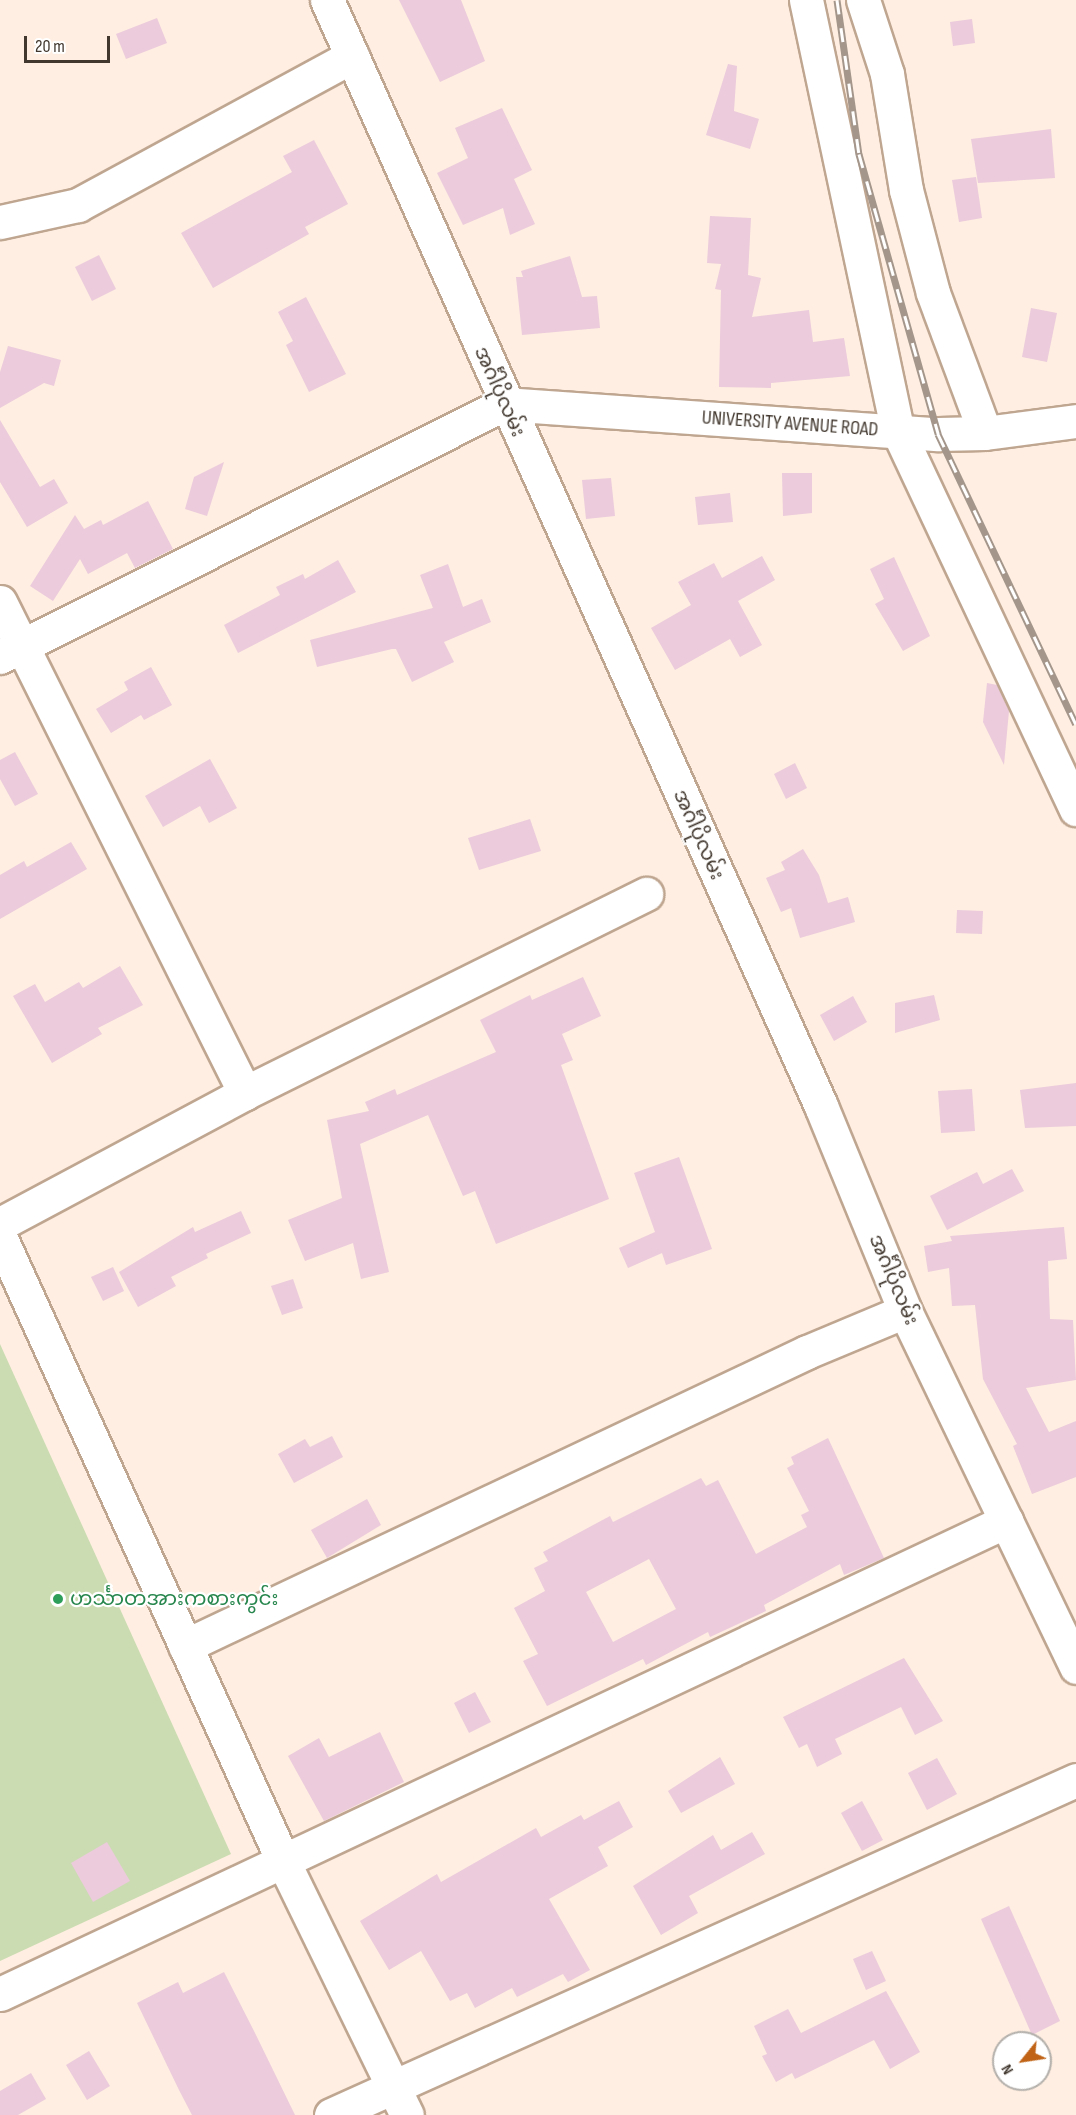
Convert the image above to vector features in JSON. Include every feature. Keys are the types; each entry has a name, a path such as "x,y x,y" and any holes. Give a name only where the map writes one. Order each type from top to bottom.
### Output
{"street":[{"name":"အင်္ဂါပိုလမ်း","path":"327,0 504,404 820,1106 905,1311 1076,1667"},
{"path":"806,0 898,431 1076,809"},
{"path":"863,0 887,74 906,190 933,293 985,433"},
{"path":"0,222 78,205 352,56"},
{"path":"10,652 504,404"},
{"name":"UNIVERSITY AVENUE ROAD","path":"504,404 898,431 985,433 1076,421"},
{"path":"0,602 10,652 245,1093"},
{"path":"0,1224 245,1093 646,894"},
{"path":"0,1237 284,1863 407,2115"},
{"path":"185,1646 807,1352 905,1311"},
{"path":"0,1994 284,1863 1006,1521"},
{"path":"331,2115 1076,1780"}],"green space":[{"name":"ဟင်္သာတအားကစားကွင်း","path":"0,1344 231,1854 0,1961"}],"building":[{"path":"399,0 461,0 485,61 440,82"},
{"path":"157,18 167,43 126,59 116,34"},
{"path":"972,19 975,43 953,46 950,22"},
{"path":"728,64 737,66 734,111 759,119 750,149 706,135"},
{"path":"502,108 532,170 514,179 535,224 510,235 503,208 463,225 437,173 468,158 455,128"},
{"path":"1051,129 1055,178 978,183 971,139"},
{"path":"314,140 348,204 305,227 309,234 213,288 181,233 292,172 283,156"},
{"path":"976,177 982,218 959,222 952,180"},
{"path":"710,216 751,218 748,275 761,278 752,317 809,310 813,342 844,338 850,376 771,383 771,388 719,387 721,290 715,289 721,264 707,263"},
{"path":"99,255 116,289 92,301 75,267"},
{"path":"570,256 582,297 597,296 600,328 522,335 516,277 523,277 521,271"},
{"path":"306,297 346,374 309,392 286,345 293,341 278,312"},
{"path":"1031,308 1057,313 1047,362 1022,357"},
{"path":"8,346 61,360 54,386 44,383 0,408 0,372"},
{"path":"0,420 40,487 54,479 68,503 27,527 0,482"},
{"path":"224,462 207,516 185,509 194,477"},
{"path":"782,473 812,473 812,513 783,516"},
{"path":"611,478 615,516 586,519 582,480"},
{"path":"730,493 733,522 698,525 695,497"},
{"path":"148,501 173,549 135,568 127,553 88,574 80,559 53,601 30,586 75,515 84,529 101,520 103,525"},
{"path":"762,556 775,580 738,601 762,645 740,657 730,639 675,670 651,628 691,605 678,582 714,563 722,578"},
{"path":"894,557 930,636 903,651 875,604 884,599 870,569"},
{"path":"338,560 356,592 238,653 224,625 280,595 276,587 303,574 305,579"},
{"path":"448,564 463,607 482,599 491,622 444,642 454,662 412,682 396,649 317,667 310,640 433,608 420,575"},
{"path":"151,667 172,705 144,720 141,715 111,733 96,709 128,690 124,682"},
{"path":"987,683 997,685 1009,711 1004,765 983,722"},
{"path":"15,752 38,794 15,806 0,779 0,760"},
{"path":"210,759 237,808 209,823 200,806 163,827 145,796"},
{"path":"795,763 807,788 786,799 774,774"},
{"path":"530,819 541,851 479,870 468,838"},
{"path":"71,842 87,869 0,919 0,875 24,861 27,867"},
{"path":"803,849 819,875 828,903 848,897 855,922 800,938 791,908 781,912 766,878 785,870 781,862"},
{"path":"957,910 983,911 982,934 956,933"},
{"path":"120,966 143,1005 98,1028 102,1034 52,1063 13,996 35,984 45,1002 79,982 83,988"},
{"path":"583,977 601,1016 562,1034 573,1060 561,1065 609,1199 496,1244 475,1191 463,1196 428,1115 360,1144 389,1272 361,1279 353,1243 305,1261 288,1220 342,1198 327,1120 369,1111 365,1102 395,1089 397,1095 496,1052 480,1020 530,995 532,1000"},
{"path":"934,995 940,1020 895,1033 895,1003"},
{"path":"853,996 867,1022 834,1041 820,1015"},
{"path":"1076,1083 1076,1126 1025,1128 1020,1090"},
{"path":"972,1089 975,1131 941,1133 938,1091"},
{"path":"679,1157 712,1249 666,1265 662,1253 628,1268 619,1248 655,1232 634,1173"},
{"path":"1012,1169 1024,1191 947,1230 930,1196 977,1172 983,1184"},
{"path":"241,1211 251,1233 206,1254 208,1258 171,1277 176,1286 138,1307 119,1272 193,1227 195,1232"},
{"path":"1064,1227 1067,1259 1048,1261 1050,1319 1073,1320 1076,1380 1026,1388 1049,1432 1076,1421 1076,1477 1032,1494 1013,1446 1017,1444 983,1379 975,1305 952,1306 949,1268 928,1272 924,1246 952,1241 950,1236"},
{"path":"113,1267 124,1291 103,1301 91,1277"},
{"path":"293,1279 303,1308 282,1315 271,1286"},
{"path":"332,1436 343,1457 294,1483 278,1454 305,1439 310,1447"},
{"path":"828,1438 884,1558 844,1575 840,1564 764,1605 766,1611 710,1637 708,1632 646,1665 643,1659 547,1706 523,1661 538,1654 514,1608 545,1591 534,1568 548,1561 543,1552 610,1516 613,1522 701,1478 706,1486 718,1480 756,1554 807,1527 801,1515 809,1511 787,1468 794,1464 791,1457","holes":["649,1559 676,1609 613,1642 586,1592"]},
{"path":"367,1499 381,1525 327,1558 311,1530"},
{"path":"904,1658 943,1721 915,1735 901,1707 835,1739 842,1754 817,1767 807,1744 799,1748 783,1717"},
{"path":"475,1692 491,1722 469,1733 454,1703"},
{"path":"380,1732 404,1782 324,1821 288,1756 319,1738 329,1757"},
{"path":"720,1757 735,1784 681,1813 668,1791"},
{"path":"937,1758 957,1794 927,1810 908,1773"},
{"path":"619,1801 633,1827 598,1847 608,1866 549,1899 590,1970 568,1982 563,1974 517,1997 512,1988 475,2008 467,1993 450,2001 421,1951 389,1970 360,1921 437,1874 441,1882 536,1828 541,1837 581,1815 584,1820"},
{"path":"862,1801 883,1840 862,1851 841,1813"},
{"path":"752,1832 765,1854 689,1896 698,1913 661,1935 633,1886 713,1835 721,1850"},
{"path":"107,1842 130,1881 93,1902 71,1863"},
{"path":"1009,1906 1060,2021 1040,2031 1030,2031 981,1919"},
{"path":"872,1951 886,1981 866,1990 853,1959"},
{"path":"224,1972 295,2115 192,2115 179,2090 137,2003 178,1982 183,1993"},
{"path":"886,1991 920,2052 890,2069 874,2040 795,2079 792,2073 776,2082 762,2056 767,2054 754,2026 788,2009 801,2033"},
{"path":"89,2051 110,2086 87,2100 66,2065"},
{"path":"31,2073 46,2099 18,2115 0,2115 0,2091"}],"railway":[{"path":"837,0 859,154 938,434 1076,724"}],"place":[{"name":"ဟင်္သာတအားကစားကွင်း","path":"58,1599"}]}
